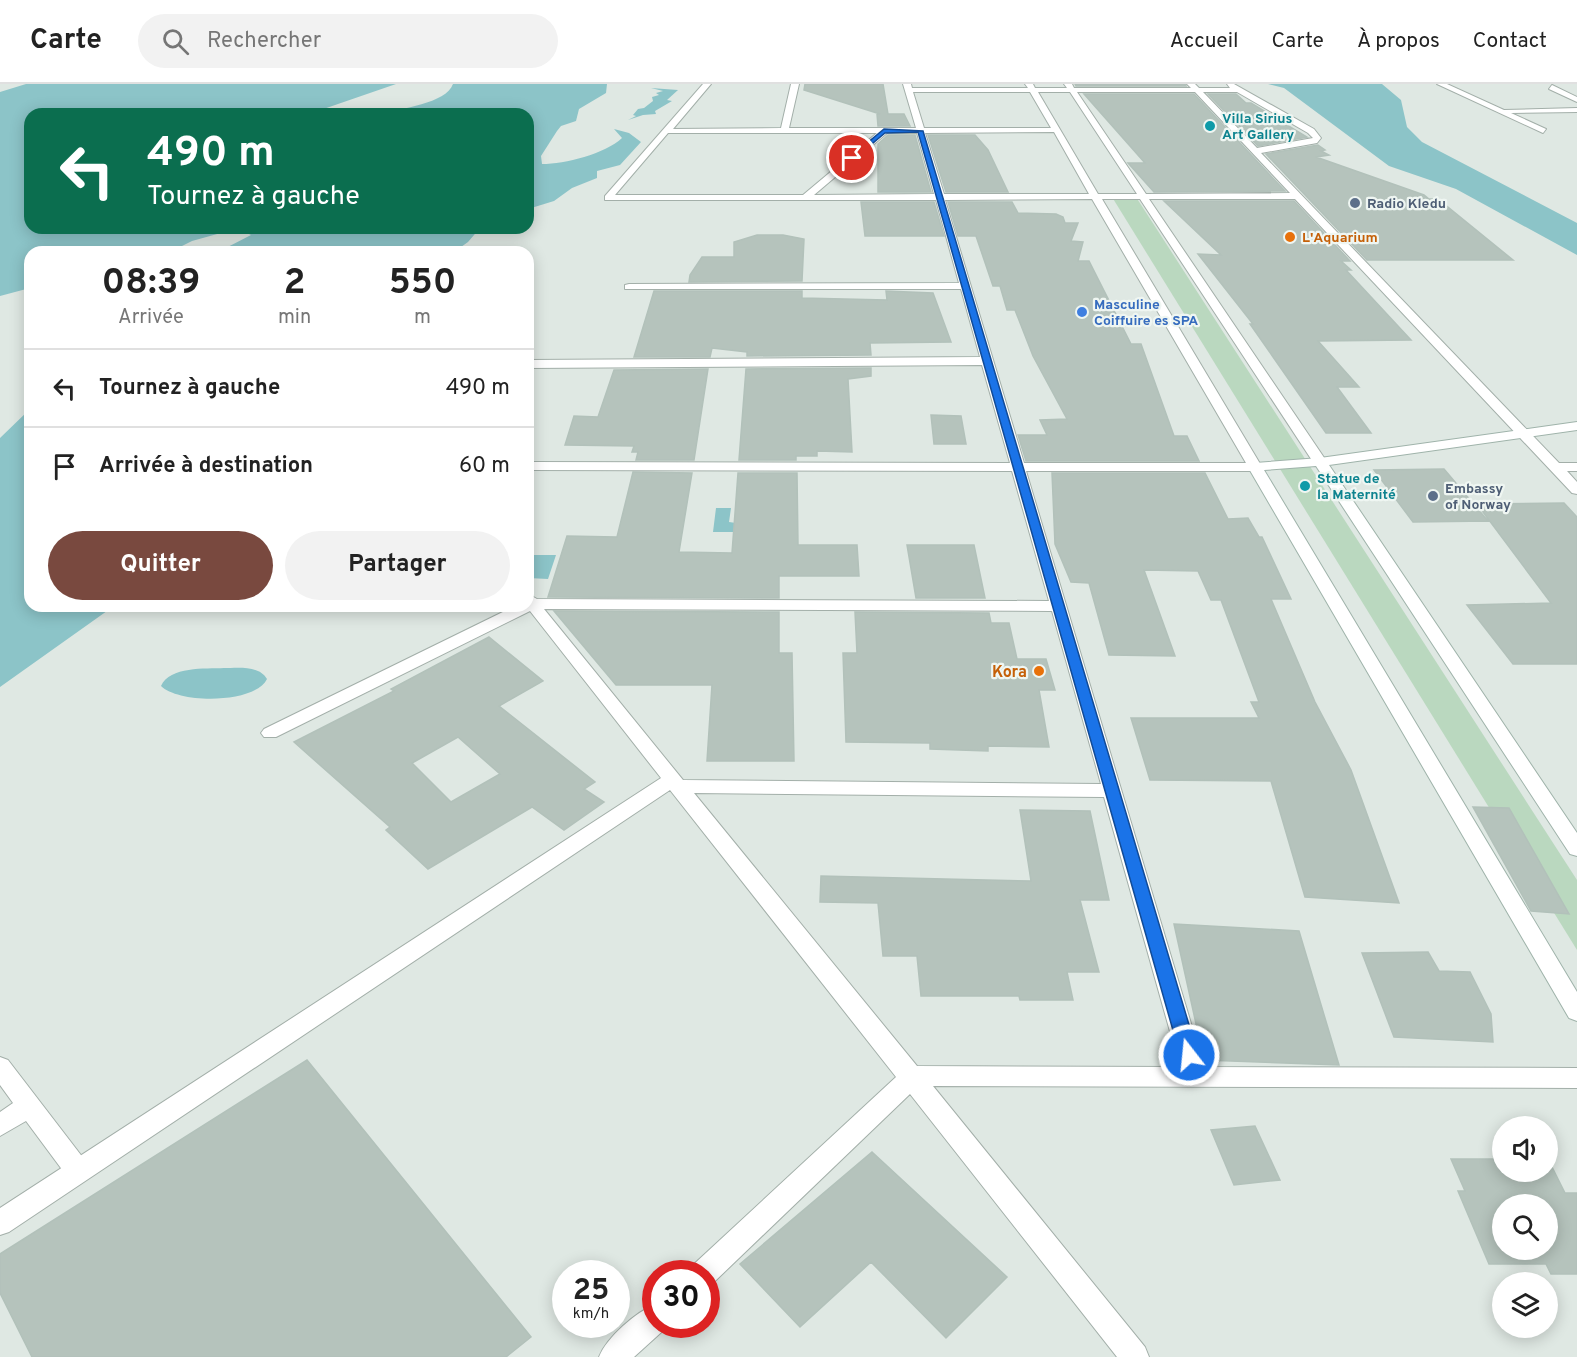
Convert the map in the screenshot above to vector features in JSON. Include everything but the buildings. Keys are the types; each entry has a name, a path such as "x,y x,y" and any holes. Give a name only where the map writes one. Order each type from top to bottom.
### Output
{"street":[{"path":"707,84 608,198 1298,196"},
{"path":"784,131 795,84"},
{"path":"1228,84 1311,131 1317,138 1314,141 1256,151"},
{"path":"1442,84 1543,131"},
{"path":"1195,1077 942,197 908,87 1194,87 1239,90"},
{"path":"1031,87 1577,1012"},
{"path":"1070,87 1577,849"},
{"path":"1194,87 1577,490"},
{"path":"1552,87 1577,99"},
{"path":"1499,111 1577,110"},
{"path":"664,131 1056,130"},
{"path":"805,198 884,131"},
{"path":"629,287 967,286"},
{"path":"534,364 989,361"},
{"path":"534,466 1255,467 1320,462 1577,426"},
{"path":"1555,467 1577,467"},
{"path":"534,602 1059,606"},
{"path":"534,607 913,1076 1136,1357"},
{"path":"270,733 510,612"},
{"path":"0,1223 677,782 1113,791"},
{"path":"0,1067 78,1171"},
{"path":"717,1260 913,1076 1577,1078"},
{"path":"0,1125 29,1106"},
{"path":"613,1357 642,1331"}],"green space":[{"path":"1112,197 1136,197 1577,880 1577,950"}],"water":[{"path":"26,84 396,84 326,108 24,108 24,234 217,234 182,246 24,246 24,290 0,296 0,92"},
{"path":"453,84 607,84 606,93 579,109 576,121 561,126 541,156 542,164 573,160 606,149 622,138 614,129 629,133 641,142 620,165 597,171 597,178 572,188 554,201 534,207 534,108 406,108 432,101 449,91"},
{"path":"1268,84 1382,84 1401,100 1407,127 1422,142 1577,223 1577,255 1456,189 1389,166 1284,88"},
{"path":"651,88 678,90 667,100 672,101 655,111 656,114 628,120 636,116 633,115 638,109 644,108 653,101 652,97 659,95 656,93 663,91"},
{"path":"249,234 475,234 462,246 230,246 251,235"},
{"path":"24,415 24,612 106,612 0,687 0,438"},
{"path":"716,508 731,508 729,522 736,523 735,532 713,532"},
{"path":"534,555 556,555 548,579 534,578"},
{"path":"242,668 259,671 267,679 260,687 248,693 216,699 183,696 161,686 172,675 189,670"}],"place":[{"name":"Villa Sirius Art Gallery","path":"1210,126"},
{"name":"Radio Kledu","path":"1355,203"},
{"name":"L'Aquarium","path":"1290,237"},
{"name":"Masculine Coiffuire es SPA","path":"1082,312"},
{"name":"Statue de la Maternité","path":"1305,486"},
{"name":"Embassy of Norway","path":"1433,496"},
{"name":"Kora","path":"1039,671"}],"route":[{"path":"852,158 884,131 920,131 942,197 1189,1055"}]}
